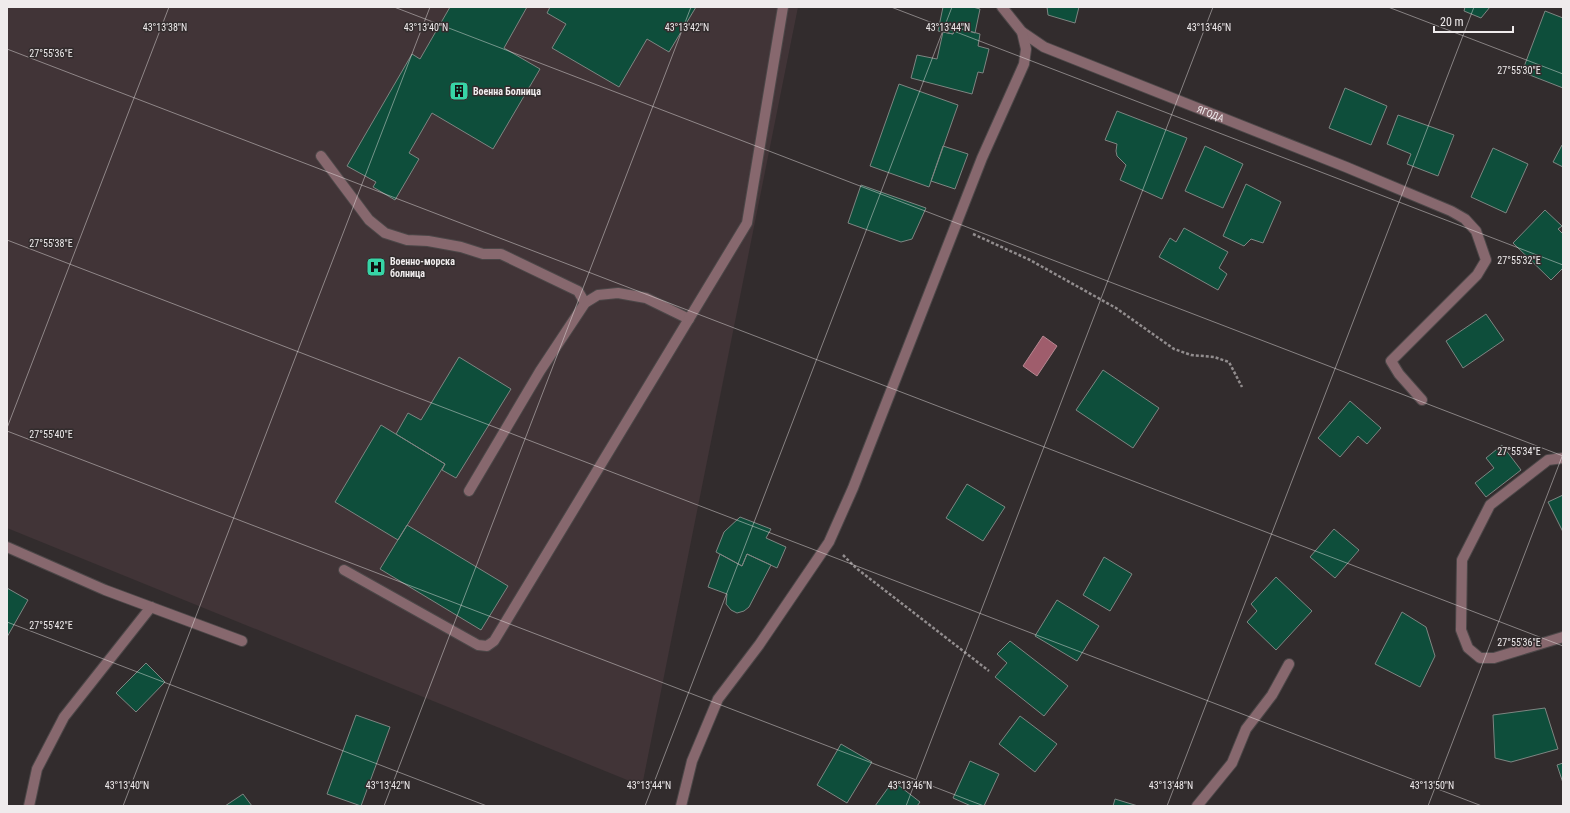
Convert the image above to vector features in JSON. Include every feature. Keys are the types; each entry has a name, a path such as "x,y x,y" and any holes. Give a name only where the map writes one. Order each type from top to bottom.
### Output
{"street":[{"path":"344,570 478,645 487,646 494,641 747,223 783,7"},
{"name":"ЯГОДА","path":"1002,7 1022,32 1044,47 1432,202 1465,219 1476,231 1486,260 1477,275 1391,361 1399,374 1422,400"},
{"path":"681,806 692,761 718,698 758,645 829,542 853,488 982,158 1024,64 1026,49 1022,32"},
{"path":"321,156 369,220 385,233 407,240 428,241 461,246 483,254 501,254 578,291 585,303"},
{"path":"469,491 540,371 585,303 598,295 618,293 646,298 689,319"},
{"path":"1563,458 1548,460 1490,505 1462,560 1462,630 1468,648 1480,658 1494,658 1563,637"},
{"path":"7,546 105,590 242,641"},
{"path":"29,806 37,769 64,717 151,607"},
{"path":"1197,806 1232,762 1246,729 1272,695 1289,664"}],"path":[{"path":"955,227 980,237 1036,264 1116,308 1174,349 1191,355 1214,357 1229,362 1242,387"},
{"path":"829,542 856,568 988,671"}],"shaded area":[{"name":"Военно-морска болница","path":"7,7 798,7 642,786 7,528"},
{"path":"1043,336 1057,346 1037,376 1023,366"}],"building":[{"name":"Военна Болница","path":"450,7 527,7 504,48 540,69 493,149 432,113 409,153 419,159 395,200 373,187 376,182 347,166 412,54 420,59"},
{"path":"550,7 696,7 669,52 647,39 619,87 552,48 566,24 547,13"},
{"path":"943,7 973,7 980,9 975,33 955,27 953,34 938,31"},
{"path":"1047,7 1079,7 1075,23 1048,15"},
{"path":"1465,7 1490,7 1481,18 1464,11"},
{"path":"1545,11 1563,18 1563,88 1522,72"},
{"path":"955,27 980,34 978,46 989,49 983,73 978,72 972,94 911,78 917,55 937,59 943,32 953,34"},
{"path":"899,84 958,105 929,187 870,166"},
{"path":"1345,88 1387,106 1371,145 1329,128"},
{"path":"1117,111 1187,138 1162,199 1120,180 1126,165 1117,156 1117,144 1105,140"},
{"path":"1398,115 1454,135 1438,176 1407,164 1411,154 1387,144"},
{"path":"1562,145 1563,146 1563,167 1553,162"},
{"path":"943,146 968,154 955,189 931,181"},
{"path":"1205,146 1243,164 1223,208 1185,191"},
{"path":"1493,148 1528,164 1506,213 1471,197"},
{"path":"1246,184 1281,202 1263,243 1251,239 1244,246 1223,236"},
{"path":"861,185 926,208 912,239 901,242 848,223"},
{"path":"1545,210 1562,226 1558,229 1563,234 1563,268 1551,280 1513,243"},
{"path":"1184,228 1228,252 1219,268 1227,274 1218,290 1159,257 1170,238 1176,242"},
{"path":"1486,314 1504,340 1463,368 1446,341"},
{"path":"459,357 511,389 456,478 442,470 445,464 396,434 408,413 421,420"},
{"path":"1103,370 1159,408 1133,448 1076,410"},
{"path":"1350,401 1381,428 1367,444 1358,436 1340,457 1318,438"},
{"path":"381,425 445,464 398,540 335,502"},
{"path":"1502,445 1521,470 1486,497 1475,483 1494,468 1486,458"},
{"path":"967,484 1005,507 983,541 946,518"},
{"path":"1563,495 1563,532 1548,502"},
{"path":"740,517 771,529 766,538 786,547 777,568 747,554 742,566 716,552 724,532"},
{"path":"407,525 508,586 481,630 380,569"},
{"path":"1334,529 1359,550 1335,578 1310,557"},
{"path":"720,554 742,566 747,554 771,565 749,607 744,611 737,613 731,610 726,604 727,594 708,587"},
{"path":"1104,557 1132,574 1110,611 1083,595"},
{"path":"1276,577 1312,611 1276,650 1247,622 1257,611 1251,604"},
{"path":"7,588 28,600 7,637"},
{"path":"1057,600 1099,626 1077,661 1035,636"},
{"path":"1402,612 1426,627 1435,656 1420,687 1375,664"},
{"path":"1010,641 1068,686 1044,716 995,677 1007,663 997,654"},
{"path":"146,663 165,682 136,712 116,693"},
{"path":"1545,708 1558,749 1511,762 1495,758 1493,715"},
{"path":"356,715 390,727 361,806 327,794"},
{"path":"1020,716 1057,744 1035,772 999,744"},
{"path":"841,744 872,762 847,803 817,785"},
{"path":"970,761 999,774 984,806 971,806 953,798"},
{"path":"1563,763 1563,783 1557,765"},
{"path":"893,781 920,802 917,806 875,806"},
{"path":"243,794 252,806 225,806"},
{"path":"1115,799 1138,806 1113,806"}],"place":[{"name":"Военна Болница","path":"459,91"},
{"name":"Военно-морска болница","path":"376,267"}]}
